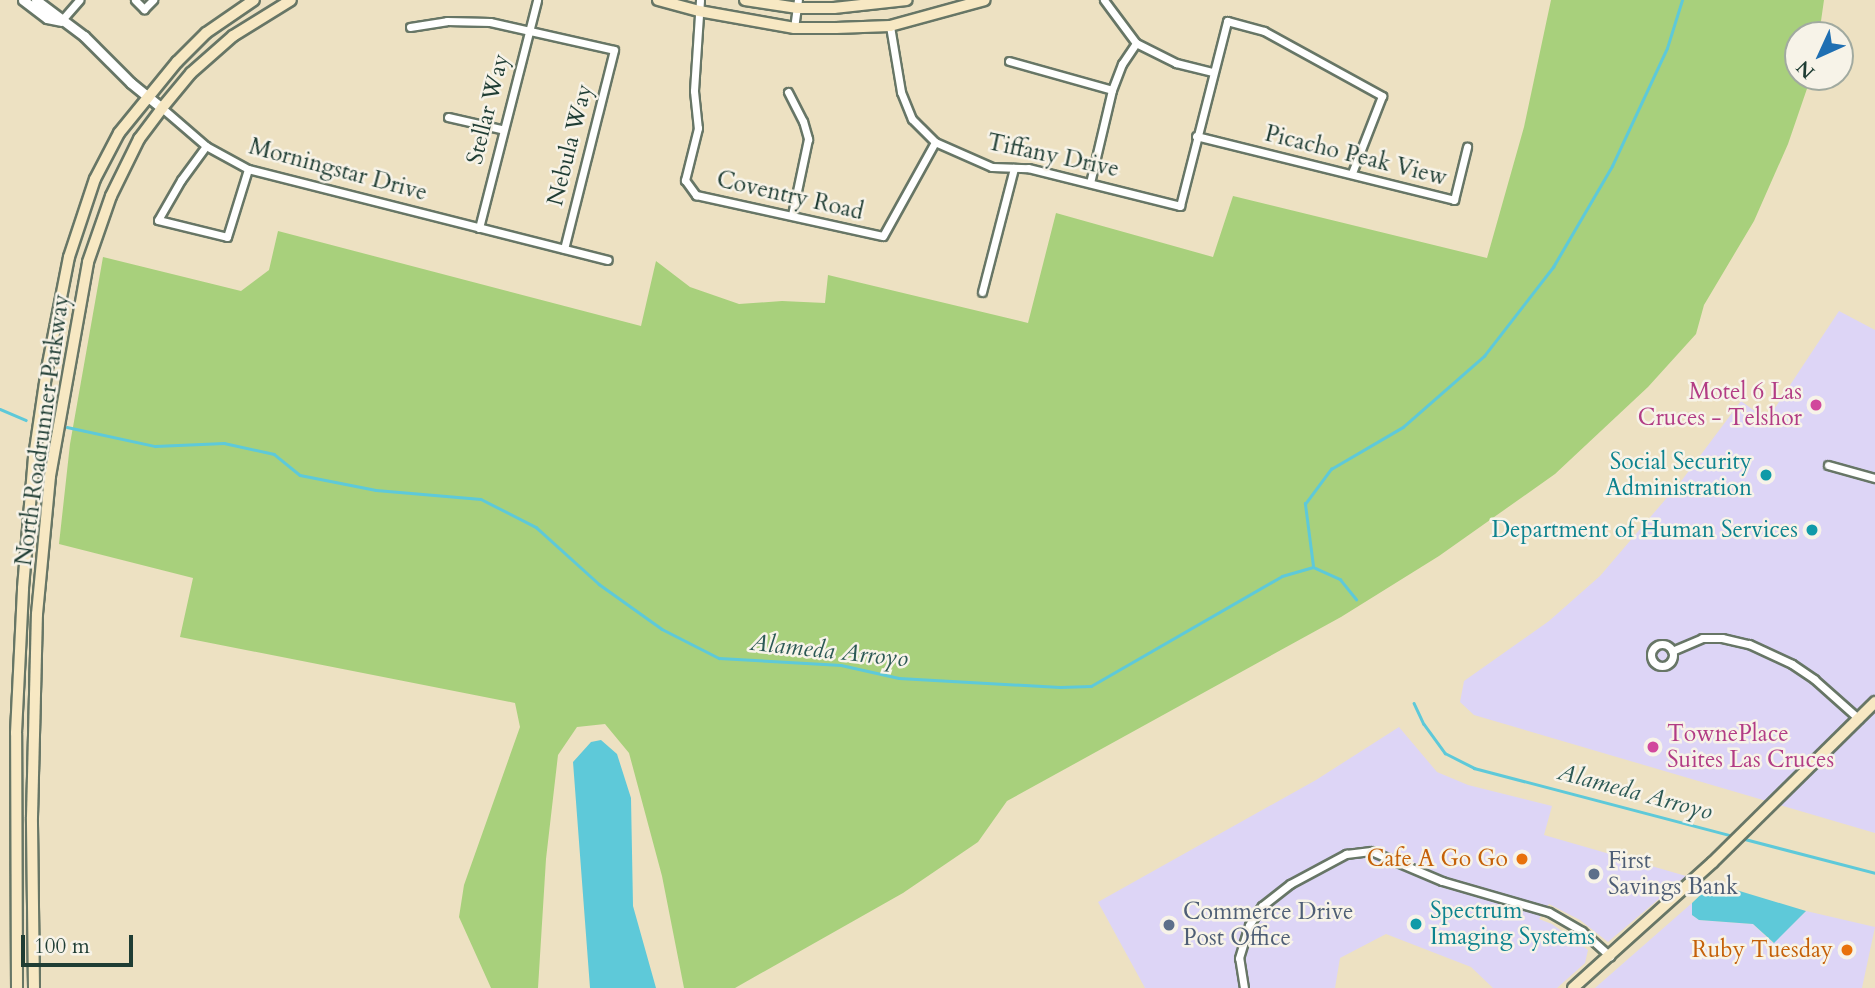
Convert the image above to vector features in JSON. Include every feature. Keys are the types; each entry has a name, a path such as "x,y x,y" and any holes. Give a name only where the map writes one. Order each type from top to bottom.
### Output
{"main road":[{"name":"North Roadrunner Parkway","path":"17,988 16,733 23,588 34,457 47,369 81,216 119,132 206,33 254,0"},
{"name":"North Roadrunner Parkway","path":"34,988 32,817 37,614 50,476 88,262 111,196 139,139 162,108 191,74 233,36 291,0"},
{"path":"658,0 699,6 794,28 890,26 985,0"},
{"path":"745,0 834,8 907,0"},
{"path":"1573,988 1727,848 1875,702"}],"street":[{"name":"Morningstar Drive","path":"23,0 47,18 61,21"},
{"name":"Morningstar Drive","path":"36,0 92,42 148,97 206,146 248,169 608,260"},
{"path":"61,21 79,0"},
{"path":"135,0 144,9 153,0"},
{"name":"Stellar Way","path":"479,228 501,129 537,0"},
{"path":"1104,0 1136,43 1176,63 1213,72"},
{"path":"794,28 797,4"},
{"name":"Coventry Road","path":"699,6 694,91 698,128 685,180 696,195 883,236 935,142"},
{"path":"410,27 447,21 479,22 528,30"},
{"path":"1196,136 1227,22 1264,31 1382,96 1352,173"},
{"name":"Tiffany Drive","path":"890,26 901,92 912,119 935,142 992,167 1028,168 1180,206 1196,136"},
{"name":"Nebula Way","path":"528,30 614,50 564,249"},
{"path":"1090,183 1112,90 1122,64 1136,43"},
{"path":"1009,61 1112,90"},
{"path":"788,92 803,121 808,139 792,215"},
{"path":"449,117 501,129"},
{"name":"Picacho Peak View","path":"1196,136 1454,200 1466,147"},
{"path":"206,146 181,180 158,220 227,237 248,169"},
{"path":"982,292 1014,168"},
{"path":"1828,465 1875,478"},
{"path":"1672,651 1702,638 1722,638 1749,644 1769,652 1814,679 1859,719"},
{"path":"1244,988 1239,958 1249,925 1262,906 1290,884 1346,854 1371,851 1442,881 1549,912 1582,931 1610,956"}],"shaded area":[{"path":"1839,311 1875,330 1875,833 1474,715 1460,702 1464,681 1549,621 1600,576 1682,480 1741,401 1767,420"},
{"path":"1399,727 1437,772 1468,785 1552,806 1544,835 1686,876 1608,942 1580,920 1549,904 1539,919 1552,924 1588,950 1585,963 1557,988 1493,988 1471,967 1386,934 1340,958 1335,988 1145,988 1098,902 1316,780"},
{"path":"1692,903 1692,915 1699,920 1753,924 1773,943 1806,911 1875,927 1862,988 1595,988"}],"green space":[{"path":"1551,0 1824,0 1821,21 1784,21 1784,91 1806,91 1788,144 1754,221 1704,305 1696,334 1648,387 1555,474 1439,556 1341,617 1007,801 978,842 903,893 735,988 684,988 662,876 629,753 605,724 577,727 558,755 546,859 538,988 491,988 459,917 464,885 520,727 515,703 180,637 193,578 59,544 70,444 103,257 241,291 269,270 278,231 641,326 656,261 690,287 739,304 782,301 825,303 828,275 1028,323 1056,213 1213,257 1233,196 1487,258 1524,127"}],"water":[{"path":"601,740 617,754 631,798 633,906 656,988 590,988 573,762 591,742"},
{"path":"1713,883 1806,911 1774,943 1753,924 1699,920 1692,915 1692,903"}],"waterway":[{"path":"1313,566 1305,504 1331,469 1403,427 1484,356 1553,267 1612,166 1667,48 1682,0"},
{"name":"Alameda Arroyo","path":"0,409 26,420"},
{"name":"Alameda Arroyo","path":"67,427 155,446 224,443 274,454 300,475 376,490 481,499 536,527 599,584 662,629 719,658 841,665 899,678 1060,687 1091,686 1282,576 1313,567 1340,579 1356,599"},
{"name":"Alameda Arroyo","path":"1414,703 1424,724 1445,753 1474,768 1734,836"},
{"name":"Alameda Arroyo","path":"1741,838 1875,873"}],"place":[{"name":"Motel 6 Las Cruces - Telshor","path":"1816,405"},
{"name":"Social Security Administration","path":"1766,475"},
{"name":"Department of Human Services","path":"1812,530"},
{"name":"TownePlace Suites Las Cruces","path":"1653,747"},
{"name":"Cafe A Go Go","path":"1522,859"},
{"name":"First Savings Bank","path":"1594,874"},
{"name":"Spectrum Imaging Systems","path":"1416,924"},
{"name":"Commerce Drive Post Office","path":"1169,925"},
{"name":"Ruby Tuesday","path":"1847,950"}]}
